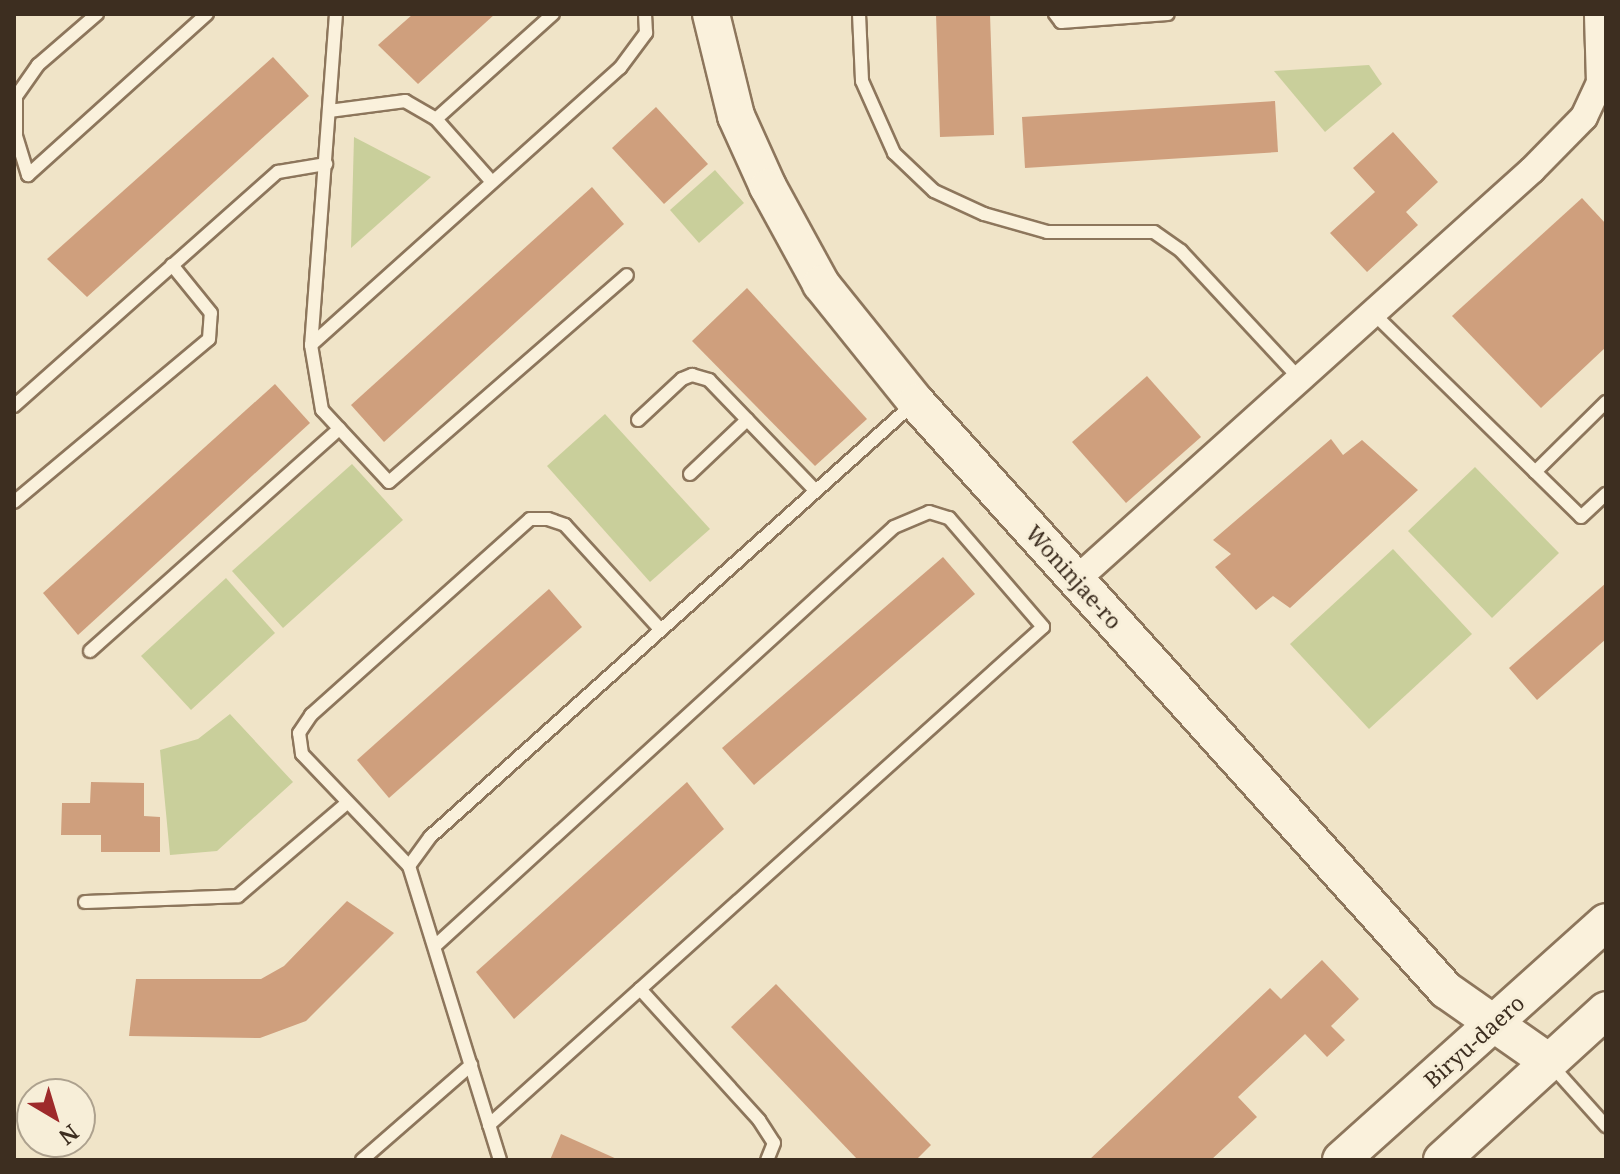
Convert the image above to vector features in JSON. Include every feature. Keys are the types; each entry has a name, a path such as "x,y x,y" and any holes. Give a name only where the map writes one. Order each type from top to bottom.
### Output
{"main road":[{"name":"Woninjae-ro","path":"711,14 736,116 768,187 821,284 916,402 1446,990 1549,1062"},
{"name":"Biryu-daero","path":"1341,1160 1606,922"},
{"path":"1442,1160 1606,1010"}],"street":[{"path":"1076,580 1532,170 1584,117 1600,83 1598,14"}],"lane":[{"path":"97,14 38,65 16,96 16,136 28,175 207,14"},
{"path":"336,14 311,345 322,410 389,482 627,275"},
{"path":"436,119 553,14"},
{"path":"311,345 620,68 646,33 645,14"},
{"path":"859,14 862,81 894,153 934,191 984,214 1047,232 1154,232 1181,251 1300,379"},
{"path":"1055,14 1061,22 1168,14"},
{"path":"329,111 405,101 436,119 492,182"},
{"path":"14,406 278,172 326,164"},
{"path":"14,502 209,339 211,313 172,265"},
{"path":"1373,313 1581,517 1606,494"},
{"path":"638,420 682,379 692,375 709,380 816,491"},
{"path":"409,866 430,837 916,402"},
{"path":"1535,472 1606,402"},
{"path":"690,474 747,420"},
{"path":"90,651 339,429"},
{"path":"435,946 894,527 929,512 949,518 1043,627 489,1125"},
{"path":"500,1160 409,866 302,754 299,733 311,715 530,519 548,519 565,525 661,630"},
{"path":"85,902 238,896 347,803"},
{"path":"640,989 759,1120 774,1143 767,1160"},
{"path":"1549,1062 1606,1126"},
{"path":"362,1160 471,1065"}],"green space":[{"path":"1369,65 1382,84 1325,132 1274,71"},
{"path":"354,137 431,177 351,248"},
{"path":"715,170 744,203 699,243 670,210"},
{"path":"605,414 710,529 650,582 547,466"},
{"path":"352,464 403,520 283,628 232,571"},
{"path":"1475,467 1559,553 1492,618 1408,531"},
{"path":"1393,549 1472,634 1369,729 1290,644"},
{"path":"226,578 275,633 191,710 141,656"},
{"path":"230,714 293,782 217,851 170,855 160,750 198,739"}],"building":[{"path":"413,14 495,14 418,84 378,45"},
{"path":"936,14 990,14 994,135 940,137"},
{"path":"273,57 309,96 87,297 47,259"},
{"path":"1275,101 1278,152 1025,168 1022,117"},
{"path":"656,107 708,164 664,204 612,148"},
{"path":"1393,132 1438,182 1406,212 1418,225 1367,272 1330,233 1375,192 1353,168"},
{"path":"592,187 624,224 384,442 351,405"},
{"path":"1582,198 1606,224 1606,347 1541,408 1452,316"},
{"path":"747,288 867,419 815,466 692,341"},
{"path":"1147,376 1201,437 1126,503 1072,442"},
{"path":"275,384 310,423 78,635 43,593"},
{"path":"1331,439 1343,455 1362,440 1418,490 1290,608 1273,596 1256,610 1215,567 1231,554 1213,540"},
{"path":"943,557 975,594 754,785 722,748"},
{"path":"1606,583 1606,639 1537,700 1509,668"},
{"path":"549,589 582,627 389,798 357,760"},
{"path":"91,782 144,783 144,816 160,817 160,852 101,852 101,835 61,835 62,803 90,803"},
{"path":"687,782 724,829 514,1019 476,972"},
{"path":"347,901 394,933 306,1021 260,1038 129,1036 136,979 261,979 284,966"},
{"path":"1322,960 1359,999 1331,1026 1345,1040 1327,1057 1305,1034 1238,1097 1257,1117 1211,1160 1089,1160 1270,988 1281,999"},
{"path":"776,984 931,1145 916,1160 858,1160 731,1027"},
{"path":"561,1134 619,1160 550,1160"}]}
